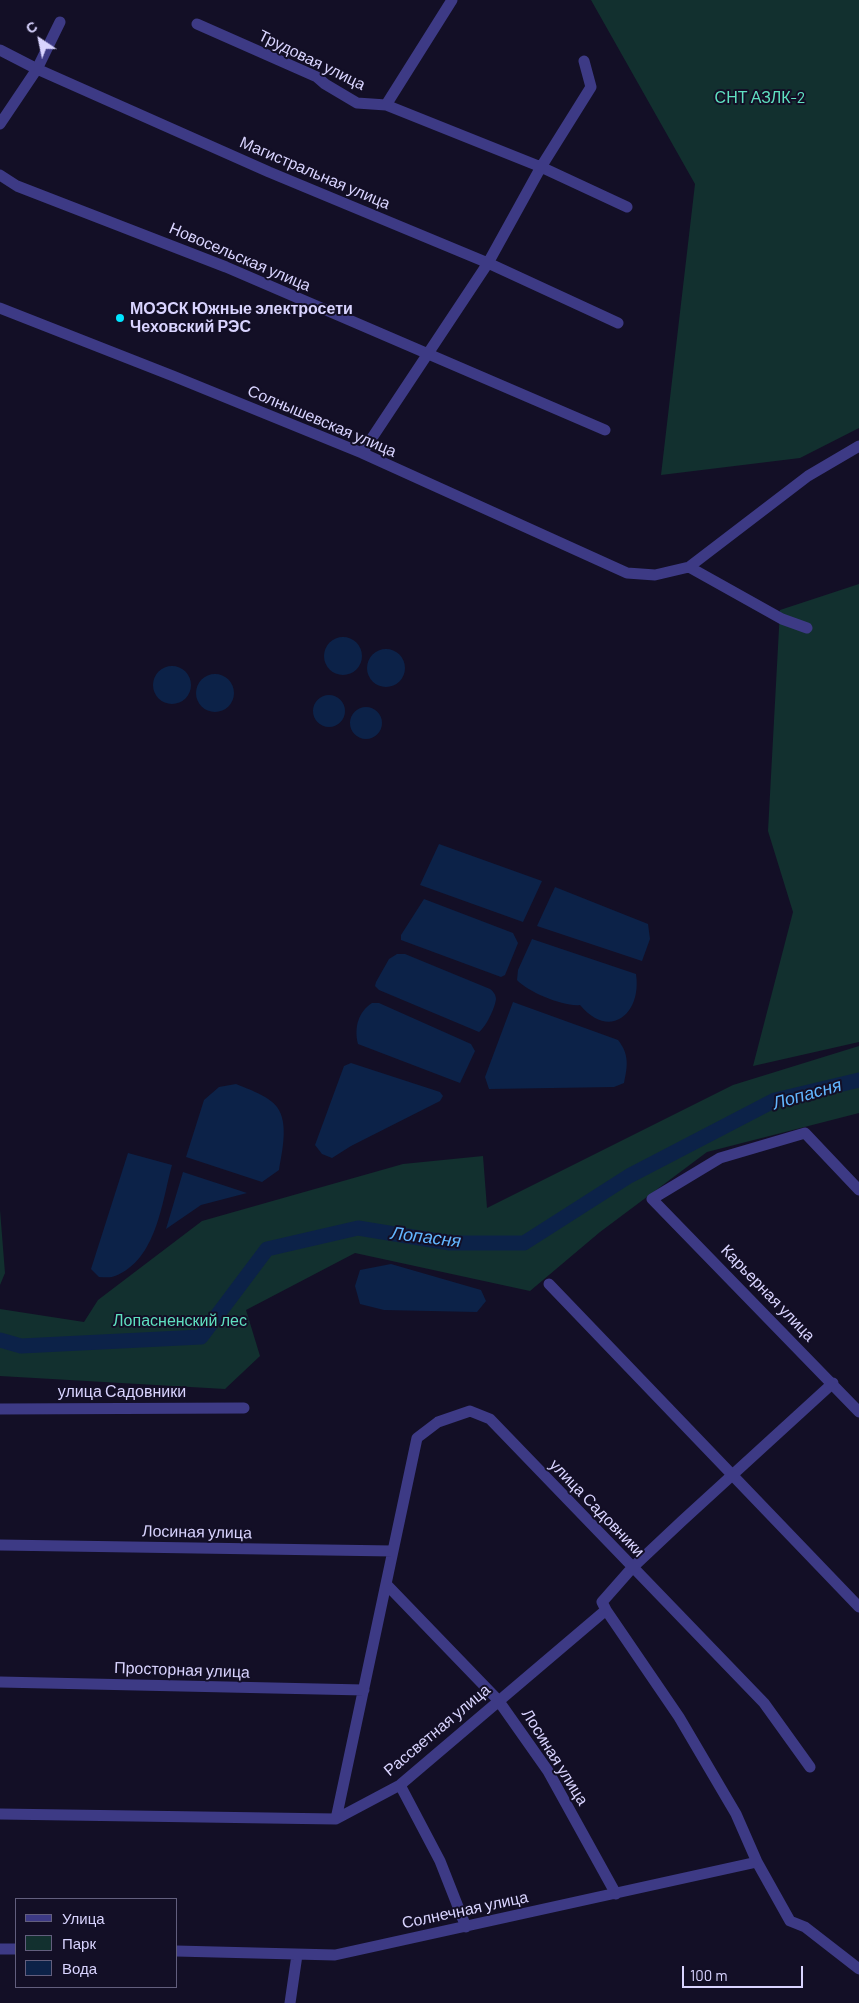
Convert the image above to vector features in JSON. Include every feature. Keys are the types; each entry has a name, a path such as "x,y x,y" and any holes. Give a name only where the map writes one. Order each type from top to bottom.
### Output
{"street":[{"path":"386,106 452,0"},
{"path":"0,124 36,69 60,22"},
{"name":"Трудовая улица","path":"197,24 317,77 325,84 357,103 386,106 541,167 627,207"},
{"name":"Магистральная улица","path":"0,50 36,69 269,172 488,263 618,323"},
{"path":"362,454 426,354 488,263 541,167 591,87 584,61"},
{"name":"Новосельская улица","path":"0,175 17,186 226,268 605,430"},
{"name":"Солнышевская улица","path":"0,308 173,376 362,454 627,573 655,575 689,567"},
{"path":"807,628 782,619 689,567 808,476 859,446"},
{"name":"Карьерная улица","path":"859,1190 805,1133 720,1158 652,1199 834,1383 859,1412"},
{"path":"549,1284 859,1607"},
{"path":"834,1383 632,1568 602,1602 680,1717 736,1814 757,1862 790,1920 805,1927 859,1969"},
{"name":"улица Садовники","path":"0,1409 244,1408"},
{"name":"улица Садовники","path":"336,1819 417,1438 438,1422 470,1411 490,1419 764,1703 810,1767"},
{"name":"Лосиная улица","path":"0,1545 393,1551"},
{"name":"Лосиная улица","path":"387,1585 498,1700 548,1771 616,1894"},
{"name":"Рассветная улица","path":"0,1814 336,1819 400,1785 606,1610"},
{"name":"Просторная улица","path":"0,1682 364,1690"},
{"path":"400,1785 440,1861 466,1927"},
{"name":"Солнечная улица","path":"178,1951 335,1955 757,1862"},
{"path":"0,1949 15,1949"},
{"path":"290,2003 297,1955"}],"green space":[{"name":"СНТ АЗЛК-2","path":"591,0 859,0 859,428 800,458 661,475 695,184"},
{"path":"859,584 859,1042 753,1066 793,912 768,831 780,610"},
{"name":"Лопасненский лес","path":"859,1046 859,1113 707,1152 600,1232 530,1291 355,1253 246,1310 260,1356 225,1389 0,1376 0,1309 84,1322 98,1300 202,1221 403,1164 483,1156 487,1208 733,1085"},
{"path":"0,1210 5,1273 0,1285"}],"water":[{"path":"343,637 356,643 362,656 356,669 343,675 330,669 324,656 330,643"},
{"path":"386,649 399,655 405,668 399,681 386,687 373,681 367,668 373,655"},
{"path":"172,666 185,672 191,685 185,698 172,704 159,698 153,685 159,672"},
{"path":"215,674 228,680 234,693 228,706 215,712 202,706 196,693 202,680"},
{"path":"329,695 335,696 340,700 344,705 344,717 340,722 335,726 329,727 323,726 318,722 314,717 313,711 314,705 318,700 323,696"},
{"path":"366,707 372,708 377,712 381,717 381,729 377,734 372,738 366,739 360,738 355,734 351,729 350,723 351,717 355,712 360,708"},
{"path":"439,844 542,881 523,922 420,885"},
{"path":"555,887 648,924 650,939 642,961 537,926"},
{"path":"424,899 513,933 518,943 505,975 501,977 401,940 401,935"},
{"path":"532,939 636,974 637,989 629,1011 621,1018 612,1021 602,1021 591,1015 580,1005 556,1001 522,985 517,980 518,970"},
{"path":"397,954 405,954 491,990 496,999 490,1017 482,1030 479,1032 379,990 375,986 376,982 389,959"},
{"path":"513,1002 618,1040 622,1045 627,1060 624,1083 614,1087 489,1089 485,1077"},
{"path":"372,1003 379,1003 471,1044 475,1051 460,1083 358,1044 358,1021 363,1011"},
{"path":"351,1063 440,1092 443,1096 440,1101 351,1146 332,1158 322,1154 315,1145 344,1066"},
{"path":"236,1084 269,1099 277,1107 283,1121 284,1138 279,1170 262,1182 186,1157 204,1100 219,1087"},
{"path":"128,1153 172,1165 156,1228 140,1257 129,1268 115,1276 99,1277 91,1269"},
{"path":"183,1172 247,1193 201,1205 166,1229"},
{"path":"391,1264 481,1290 486,1301 477,1312 384,1310 360,1304 355,1286 360,1270"}],"waterway":[{"name":"Лопасня","path":"0,1340 21,1346 201,1337 267,1249 358,1228 450,1243 524,1243 629,1176 775,1100 859,1080"}],"place":[{"name":"МОЭСК Южные электросети Чеховский РЭС","path":"120,318"}]}
